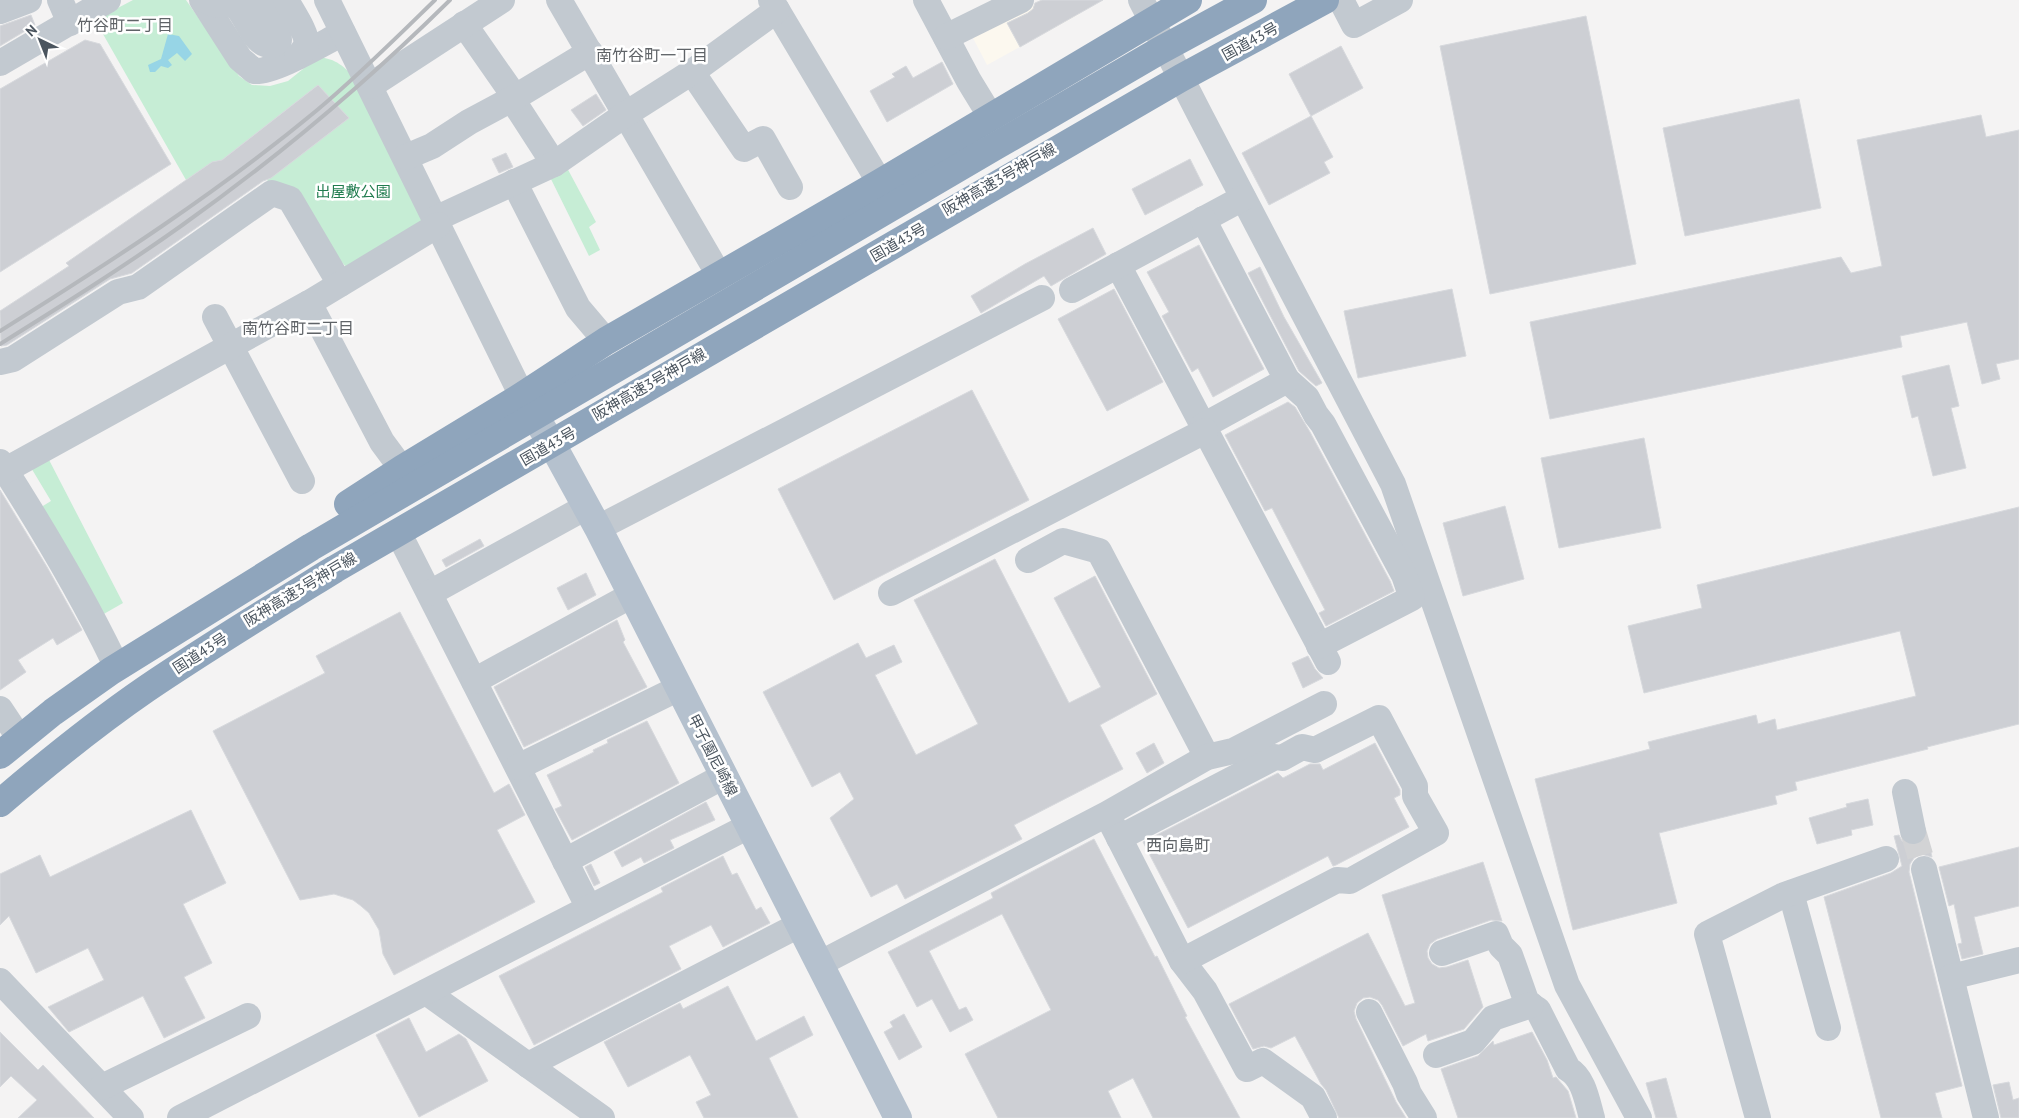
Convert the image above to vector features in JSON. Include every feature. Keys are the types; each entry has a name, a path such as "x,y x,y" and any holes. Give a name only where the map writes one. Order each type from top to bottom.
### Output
{"highway":[{"path":"8,739 50,705 113,659 402,469 522,396 606,341 880,183 991,116 1147,10 1188,0"},
{"name":"阪神高速3号神戸線","path":"0,756 53,712 111,671 311,546 1159,51 1253,0"},
{"name":"阪神高速3号神戸線","path":"0,798 96,720 199,650 331,569 1176,78 1319,0"},
{"name":"国道43号","path":"0,804 62,751 167,675 335,569 399,534 1181,78 1325,0"}],"main road":[{"name":"甲子園尼崎線","path":"522,396 552,444 592,517 898,1118"}],"street":[{"path":"0,11 28,0"},
{"path":"0,64 65,11 108,0"},
{"path":"204,0 213,4 240,7 259,40 265,45 285,54 343,33"},
{"path":"204,0 240,59 254,71 265,70 302,47"},
{"path":"286,0 302,47"},
{"path":"327,0 406,157 522,396"},
{"path":"559,0 719,275"},
{"path":"926,0 969,81 991,116"},
{"path":"946,37 1021,0"},
{"path":"1341,0 1354,25 1400,0"},
{"path":"370,86 495,2"},
{"path":"113,659 41,528 2,469 308,303 436,222 554,164 626,114 692,72 774,5 880,183"},
{"path":"1147,10 1393,484 1567,985 1639,1118"},
{"path":"464,24 508,87 512,99 554,164"},
{"path":"406,157 432,146 469,122 512,99 590,52"},
{"path":"692,72 744,149 764,139 790,187"},
{"path":"514,182 578,308 606,341"},
{"path":"0,362 13,359 118,292 138,287 272,193 290,199 340,284"},
{"path":"1072,290 1243,198"},
{"path":"1118,265 1324,654 1412,598 1404,575 1324,424 1316,415 1308,398 1287,380 1203,219"},
{"path":"430,593 592,517 1042,298"},
{"path":"308,303 382,442 402,469"},
{"path":"215,317 302,480"},
{"path":"891,593 1204,428 1287,380"},
{"path":"399,534 589,908"},
{"path":"1028,560 1063,540 1099,551 1207,757"},
{"path":"474,681 632,595"},
{"path":"518,767 679,688"},
{"path":"819,964 1107,814 1207,757 1233,751 1324,704"},
{"path":"0,708 8,739"},
{"path":"1119,838 1275,757 1282,758 1302,747 1316,750 1378,718 1415,786 1415,796 1436,833 1350,881 1337,880 1182,960"},
{"path":"565,861 724,776"},
{"path":"1905,792 1913,832"},
{"path":"1107,814 1182,960 1205,991 1247,1069 1263,1061 1313,1097 1324,1118"},
{"path":"180,1118 749,826"},
{"path":"1758,1118 1707,934 1791,893 1886,859"},
{"path":"1924,869 1986,1118"},
{"path":"1791,893 1828,1028"},
{"path":"528,1065 799,925"},
{"path":"1442,953 1496,934 1502,946 1510,955 1527,1002 1538,1010 1568,1069 1576,1074 1585,1093 1592,1118"},
{"path":"1951,977 2019,960"},
{"path":"0,981 131,1118"},
{"path":"426,992 528,1065 573,1110 602,1118"},
{"path":"1436,1056 1473,1042 1493,1018 1531,1005"},
{"path":"1369,1012 1405,1082 1408,1094 1424,1118"},
{"path":"102,1087 248,1016"}],"shaded area":[{"path":"1042,0 1072,0 1080,14 987,65 973,38"}],"green space":[{"name":"出屋敷公園","path":"133,0 186,0 239,76 252,85 270,86 288,81 318,57 335,61 343,67 356,79 423,218 418,226 347,268 278,189 267,180 349,118 318,85 222,160 212,162 186,180 95,20"},
{"path":"565,164 596,222 589,227 600,250 589,256 548,173"},
{"path":"47,456 123,603 102,615 38,509 51,501 30,466"}],"water":[{"path":"168,34 179,36 192,54 185,61 177,53 168,60 172,65 168,68 161,66 155,72 150,72 148,65 161,59"}],"building":[{"path":"1042,0 1103,0 1020,47 1007,23 1028,13 1033,9 1035,3"},
{"path":"31,15 35,25 0,46 0,26"},
{"path":"1586,16 1636,264 1490,294 1440,46"},
{"path":"85,40 100,44 171,164 0,272 0,89"},
{"path":"1341,46 1363,88 1311,116 1289,74"},
{"path":"942,62 953,84 887,122 870,91 895,77 892,74 906,66 913,78"},
{"path":"318,85 349,118 271,178 263,181 132,273 110,279 7,345 1,346 0,311 69,266 66,263 212,162 222,160"},
{"path":"596,94 606,110 583,126 571,110"},
{"path":"1799,99 1821,208 1685,236 1663,128"},
{"path":"1981,115 1986,137 2019,130 2019,359 1996,364 2000,379 1982,384 1967,322 1900,336 1902,347 1550,419 1530,322 1841,257 1851,273 1882,266 1857,140"},
{"path":"1311,116 1333,157 1324,162 1330,173 1269,205 1242,153"},
{"path":"506,153 513,167 499,173 492,159"},
{"path":"1190,159 1203,185 1145,215 1132,189"},
{"path":"1093,228 1106,254 1051,286 1044,276 981,313 971,296 1025,264"},
{"path":"1199,245 1264,369 1213,397 1198,368 1192,372 1162,316 1169,312 1147,272"},
{"path":"1260,267 1284,317 1322,383 1316,386 1299,371 1248,273"},
{"path":"1114,289 1163,382 1107,411 1058,319"},
{"path":"1452,289 1466,356 1358,378 1344,311"},
{"path":"1949,365 1959,406 1951,408 1966,468 1933,476 1918,416 1912,418 1902,376"},
{"path":"972,390 1029,500 834,600 778,489"},
{"path":"1288,402 1295,407 1310,432 1394,591 1326,626 1319,613 1325,610 1272,508 1265,511 1225,435"},
{"path":"1644,438 1661,528 1559,548 1541,458"},
{"path":"0,490 47,567 82,630 57,645 53,638 18,660 26,672 0,690"},
{"path":"1505,506 1524,579 1463,596 1443,523"},
{"path":"2019,507 2019,724 1795,782 1797,790 1775,796 1777,804 1659,833 1677,903 1573,930 1535,779 1650,749 1648,742 1756,715 1758,724 1775,719 1777,730 1916,696 1900,631 1644,693 1628,626 1702,608 1697,585"},
{"path":"480,539 484,546 446,567 442,560"},
{"path":"995,559 1069,703 1101,687 1054,598 1095,576 1157,694 1100,725 1123,769 1014,825 1022,839 905,899 897,884 871,897 830,818 854,799 840,772 812,787 763,692 858,643 866,658 894,645 902,662 875,675 916,755 978,724 914,600"},
{"path":"586,573 596,595 568,610 557,588"},
{"path":"400,612 494,793 509,784 525,815 497,830 535,902 394,975 383,954 379,930 369,913 361,906 353,900 334,894 300,900 213,731 325,673 316,656"},
{"path":"617,620 625,640 623,642 647,687 524,747 494,687"},
{"path":"1308,656 1315,669 1323,678 1303,688 1292,663"},
{"path":"647,721 679,783 572,840 555,809 562,806 547,775 594,752 593,750 608,743 607,740"},
{"path":"1154,743 1164,763 1147,773 1136,753"},
{"path":"1375,743 1400,790 1400,795 1394,798 1409,827 1336,865 1333,866 1328,856 1188,928 1143,842 1278,773 1283,778 1310,764 1320,764 1323,770"},
{"path":"1868,799 1873,825 1851,830 1852,835 1817,844 1809,818 1847,807 1846,804"},
{"path":"706,802 715,820 670,840 674,848 644,863 641,857 622,867 614,852"},
{"path":"191,810 226,883 183,904 212,963 184,977 205,1018 164,1038 143,996 69,1032 48,1007 104,980 88,948 36,973 9,916 0,925 0,874 40,855 50,877"},
{"path":"1899,835 1902,841 1908,845 1916,846 1923,842 1927,836 1932,857 1921,854 1914,858 1910,864 1909,872 1962,1086 1935,1093 1942,1118 1881,1118 1824,897 1891,873 1902,866 1894,836"},
{"path":"1094,839 1155,957 1157,956 1187,1016 1185,1017 1240,1118 1153,1118 1133,1078 1108,1091 1121,1118 998,1118 965,1054 1051,1010 1002,914 929,951 959,1010 966,1007 973,1020 950,1032 932,999 917,1007 888,952 993,898 991,893"},
{"path":"2019,847 2019,906 1974,917 1983,954 1962,959 1958,944 1962,943 1954,904 1949,906 1939,867"},
{"path":"723,856 732,875 737,873 756,910 761,907 770,923 723,947 711,925 669,946 681,969 534,1045 499,976 663,892 661,888"},
{"path":"1483,862 1502,921 1491,920 1437,939 1430,944 1427,951 1428,958 1432,964 1439,968 1468,960 1483,1007 1464,1029 1428,1041 1426,1034 1403,1046 1378,1000 1370,997 1363,998 1357,1003 1354,1011 1356,1019 1396,1102 1406,1118 1339,1118 1326,1090 1295,1036 1271,1048 1264,1046 1253,1049 1229,1004 1368,933 1405,1006 1415,1003 1382,895"},
{"path":"591,864 600,883 594,886 585,867"},
{"path":"728,986 756,1041 804,1016 813,1035 769,1058 798,1118 704,1118 696,1102 711,1095 690,1055 628,1087 604,1042 680,1003 683,1009"},
{"path":"904,1014 922,1047 899,1060 884,1032 893,1027 890,1022"},
{"path":"409,1018 426,1052 459,1034 466,1039 488,1081 419,1117 376,1035"},
{"path":"0,1032 38,1070 43,1065 94,1118 18,1118 37,1100 11,1076 0,1087"},
{"path":"1532,1032 1547,1060 1553,1078 1556,1077 1568,1091 1576,1118 1458,1118 1441,1069 1478,1056 1493,1041 1494,1045"},
{"path":"1666,1078 1677,1118 1656,1118 1646,1083"},
{"path":"2009,1082 2013,1100 2019,1098 2019,1118 2001,1118 1993,1085"}],"tunnel":[{"path":"1913,831 1924,869"}],"railway":[{"path":"0,331 122,253 240,170 332,98 435,0"},
{"path":"0,344 136,257 252,174 320,119 386,61 450,0"}],"district":[{"name":"竹谷町二丁目","path":"125,25"},
{"name":"南竹谷町一丁目","path":"652,55"},
{"name":"南竹谷町二丁目","path":"298,328"},
{"name":"西向島町","path":"1178,845"}]}
